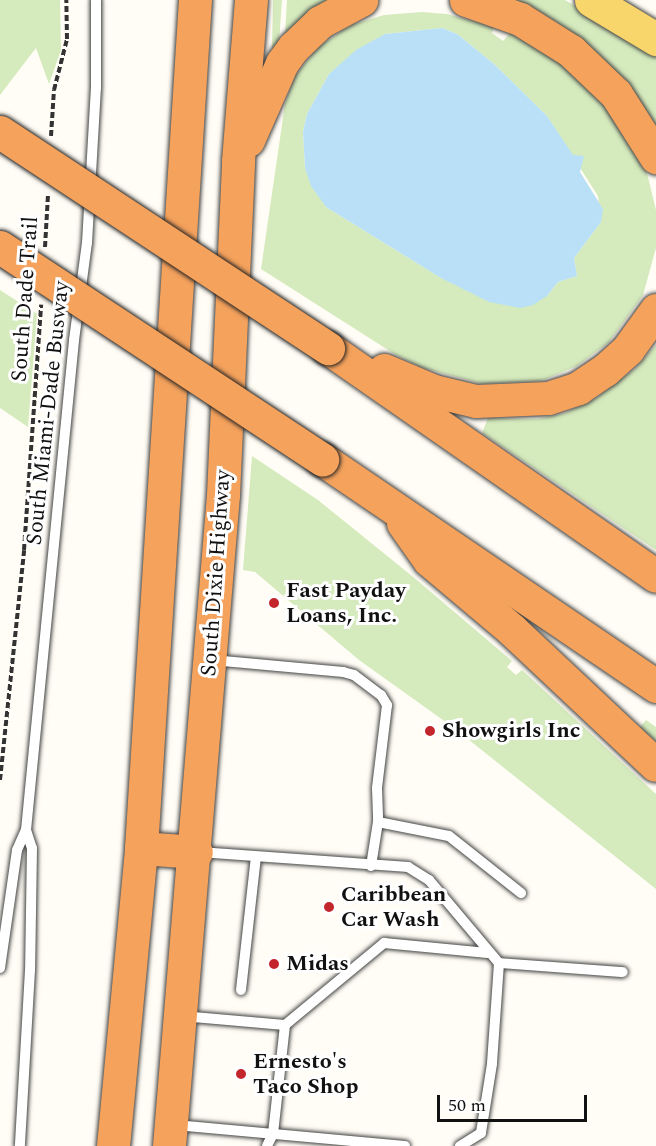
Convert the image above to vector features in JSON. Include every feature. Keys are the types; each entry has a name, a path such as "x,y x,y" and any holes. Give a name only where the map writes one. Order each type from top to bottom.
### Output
{"highway":[{"path":"113,1146 141,848 195,0"},
{"name":"South Dixie Highway","path":"170,1135 196,852 223,495 238,161 251,0"},
{"path":"238,161 282,63 293,48 320,22 361,0"},
{"path":"466,0 520,20 571,51 616,94 656,157"},
{"path":"0,132 328,348 656,576"},
{"path":"0,247 322,459 656,686"},
{"path":"328,348 448,395 490,403 531,401 571,391 605,370 638,337 656,310"},
{"path":"389,505 429,560 512,630 656,765"},
{"path":"141,848 196,852"}],"main road":[{"path":"591,0 656,39"}],"lane":[{"name":"South Miami-Dade Busway","path":"0,968 17,850 26,830 74,340 87,243 96,88 96,0"},
{"path":"210,660 343,672 354,675 381,695 387,705 377,788 378,822 371,866"},
{"path":"378,822 448,836 521,893"},
{"name":"South Miami-Dade Busway","path":"20,1146 30,970 32,849 26,830"},
{"path":"196,852 408,867 420,872 499,963 623,972"},
{"path":"241,990 256,857"},
{"path":"267,1146 273,1134 285,1025 384,943 488,953"},
{"path":"460,1146 481,1133 492,1064 499,963"},
{"path":"182,1016 285,1025"},
{"path":"170,1135 273,1134 405,1146"}],"path":[{"path":"51,145 54,90 67,39 66,0"},
{"name":"South Dade Trail","path":"44,260 48,191"},
{"name":"South Dade Trail","path":"0,780 24,550 42,295"}],"green space":[{"path":"0,0 60,0 61,50 49,84 36,48 0,95"},
{"path":"273,0 282,0 279,42 272,50"},
{"path":"287,0 329,0 285,35"},
{"path":"498,0 565,0 656,53 656,141"},
{"path":"422,12 447,14 494,27 492,33 503,41 510,33 561,63 587,85 627,135 647,173 656,210 656,248 643,295 609,342 577,366 541,381 483,384 423,368 396,355 261,269 285,104 295,76 318,47 351,25 384,15","holes":["442,28 457,34 494,64 547,116 598,196 601,222 574,258 577,276 558,282 547,296 441,278 326,207 305,168 303,132 307,114 329,74 385,34"]},
{"path":"0,290 37,314 28,427 0,408"},
{"path":"656,345 656,550 482,433 488,418 537,419 565,413 595,399 635,369"},
{"path":"252,456 318,500 412,576 512,661 507,667 516,675 522,670 656,794 656,889 454,728 359,660 255,572 243,570"},
{"path":"646,720 656,727 656,742 640,727"}],"water":[{"path":"442,28 457,34 494,64 547,116 573,155 584,156 580,172 603,209 601,222 574,258 577,276 558,282 547,296 533,305 520,308 489,302 441,278 326,207 311,186 305,168 303,132 307,114 329,74 356,50 385,34"}],"place":[{"name":"Fast Payday Loans, Inc.","path":"274,603"},
{"name":"Showgirls Inc","path":"430,731"},
{"name":"Caribbean Car Wash","path":"329,907"},
{"name":"Midas","path":"274,964"},
{"name":"Ernesto's Taco Shop","path":"241,1074"}]}
